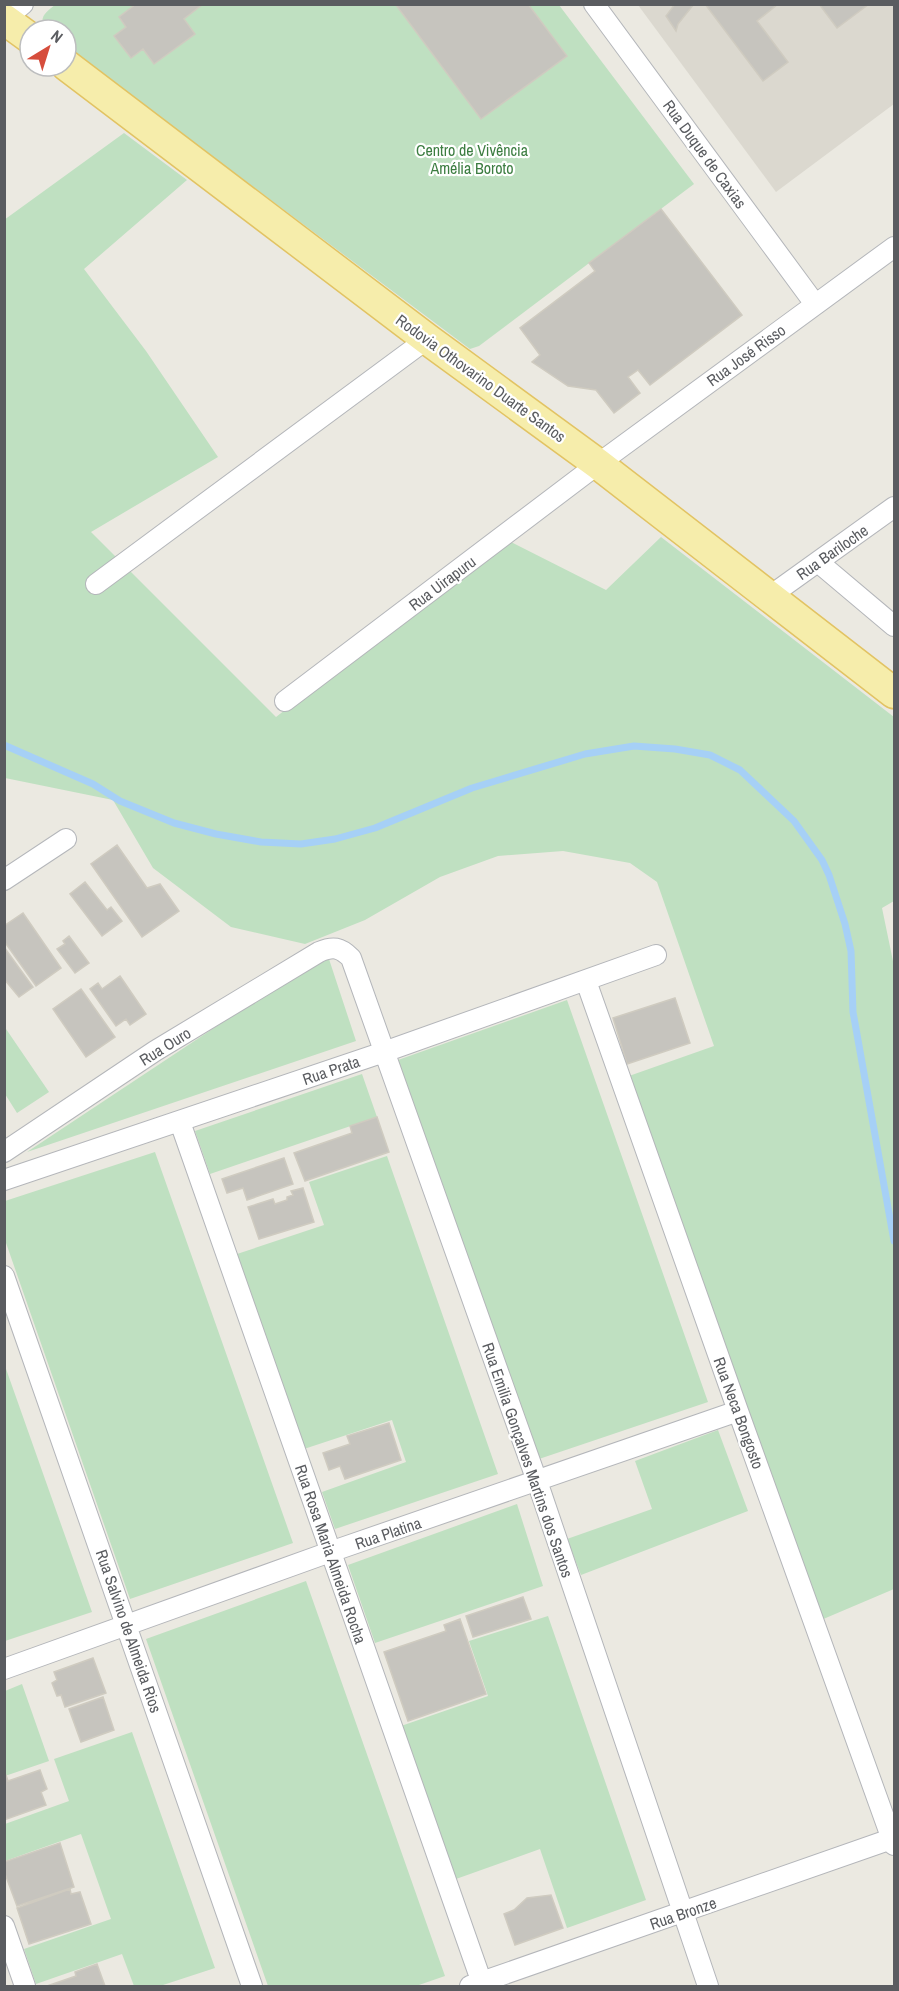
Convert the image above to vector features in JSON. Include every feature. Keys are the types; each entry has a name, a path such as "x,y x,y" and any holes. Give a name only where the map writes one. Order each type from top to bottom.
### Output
{"main road":[{"path":"5,19 18,29"},
{"name":"Rodovia Othovarino Duarte Santos","path":"78,74 427,339 598,464 894,693"}],"street":[{"path":"5,19 24,4"},
{"name":"Rua Duque de Caxias","path":"594,4 815,304"},
{"name":"Rua José Risso","path":"598,464 894,247"},
{"path":"96,584 427,339"},
{"name":"Rua Uirapuru","path":"285,702 598,464"},
{"name":"Rua Bariloche","path":"770,596 894,507"},
{"path":"818,562 894,626"},
{"path":"4,880 66,839"},
{"name":"Rua Emilia Gonçalves Martins dos Santos","path":"331,947 339,948 351,958 537,1481 708,1986"},
{"name":"Rua Ouro","path":"4,1152 155,1052 319,952 331,947"},
{"name":"Rua Prata","path":"4,1180 384,1052 656,955"},
{"name":"Rua Neca Bongosto","path":"586,981 738,1411 894,1841"},
{"name":"Rua Rosa Maria Almeida Rocha","path":"180,1122 478,1985"},
{"name":"Rua Salvino de Almeida Rios","path":"4,1276 252,1986"},
{"name":"Rua Platina","path":"4,1669 330,1552 738,1411"},
{"name":"Rua Bronze","path":"478,1985 894,1841"},
{"path":"4,1926 25,1986"}],"shaded area":[{"path":"638,5 894,5 894,104 776,192"}],"green space":[{"name":"Centro de Vivência Amélia Boroto","path":"56,4 559,5 694,184 479,346 470,349 78,56 78,18 43,18 46,12"},
{"path":"124,133 187,180 84,269 146,351 218,457 91,532 276,717 505,539 606,590 661,537 894,717 894,901 882,908 894,966 894,1589 821,1620 629,1076 714,1046 657,882 630,863 563,851 498,856 440,877 365,920 305,944 231,927 153,868 113,800 5,778 4,220"},
{"path":"327,953 356,1041 27,1152"},
{"path":"567,1000 708,1402 539,1459 398,1060"},
{"path":"4,1026 49,1092 17,1113 5,1094"},
{"path":"362,1074 377,1117 210,1174 195,1131"},
{"path":"155,1152 293,1543 130,1599 5,1240 5,1201"},
{"path":"387,1156 498,1474 335,1529 322,1492 406,1462 392,1420 304,1449 237,1254 324,1225 309,1182"},
{"path":"5,1366 92,1612 4,1641"},
{"path":"718,1430 748,1511 581,1575 567,1539 652,1509 635,1461"},
{"path":"517,1504 543,1586 375,1643 348,1565"},
{"path":"306,1581 445,1976 416,1986 268,1986 146,1639"},
{"path":"548,1616 646,1900 567,1928 540,1849 456,1879 401,1726 488,1696 469,1641"},
{"path":"22,1684 49,1761 5,1776 5,1691"},
{"path":"132,1732 215,1968 160,1986 134,1986 122,1954 36,1984 24,1949 111,1919 81,1834 5,1861 5,1824 69,1801 54,1759"}],"building":[{"path":"136,4 203,4 184,19 195,34 154,64 143,49 131,58 114,36 126,27 119,17"},
{"path":"528,4 567,56 481,119 396,5"},
{"path":"675,4 694,4 678,24 676,31 666,16"},
{"path":"705,4 778,4 757,21 788,62 763,81"},
{"path":"819,4 869,4 837,28"},
{"path":"661,209 742,315 650,385 638,370 628,377 640,393 614,413 596,390 568,386 532,362 540,355 520,328 595,271 589,263"},
{"path":"117,845 147,888 160,884 179,911 142,937 91,864"},
{"path":"85,882 107,910 111,907 122,921 102,936 70,894"},
{"path":"23,913 61,968 36,986 4,941 4,926"},
{"path":"69,936 89,963 75,973 57,949 65,944 63,941"},
{"path":"4,947 33,987 19,997 4,979"},
{"path":"120,976 146,1014 130,1025 126,1019 116,1026 90,989 98,983 102,989"},
{"path":"81,989 115,1037 86,1057 53,1009"},
{"path":"675,998 690,1043 627,1064 613,1018"},
{"path":"377,1117 389,1152 305,1181 294,1153 352,1133 350,1126"},
{"path":"284,1158 293,1184 247,1200 243,1188 227,1193 222,1179"},
{"path":"303,1188 314,1222 259,1239 248,1207 273,1199 275,1204 287,1200 287,1197 293,1195 291,1191"},
{"path":"389,1423 401,1460 345,1479 340,1466 329,1470 323,1453 350,1444 347,1436"},
{"path":"523,1597 531,1619 473,1637 466,1616"},
{"path":"460,1619 486,1694 408,1721 384,1652 446,1631 444,1625"},
{"path":"93,1658 106,1693 65,1707 61,1695 57,1696 52,1683 57,1680 54,1672"},
{"path":"103,1697 114,1730 81,1742 69,1709"},
{"path":"40,1770 47,1789 41,1792 46,1805 4,1820 4,1776 6,1775 8,1781"},
{"path":"60,1843 74,1887 17,1906 4,1871 4,1862"},
{"path":"70,1889 71,1894 80,1892 91,1924 29,1944 17,1908"},
{"path":"551,1895 563,1928 515,1945 504,1914 514,1910 527,1898"},
{"path":"97,1964 105,1986 47,1986 76,1976 75,1972"}],"waterway":[{"path":"4,745 93,784 120,801 174,823 261,842 301,844 335,839 375,828 472,788 585,754 634,746 675,749 710,755 740,770 794,821 822,860 829,875 851,951 853,1012 894,1241"}]}
